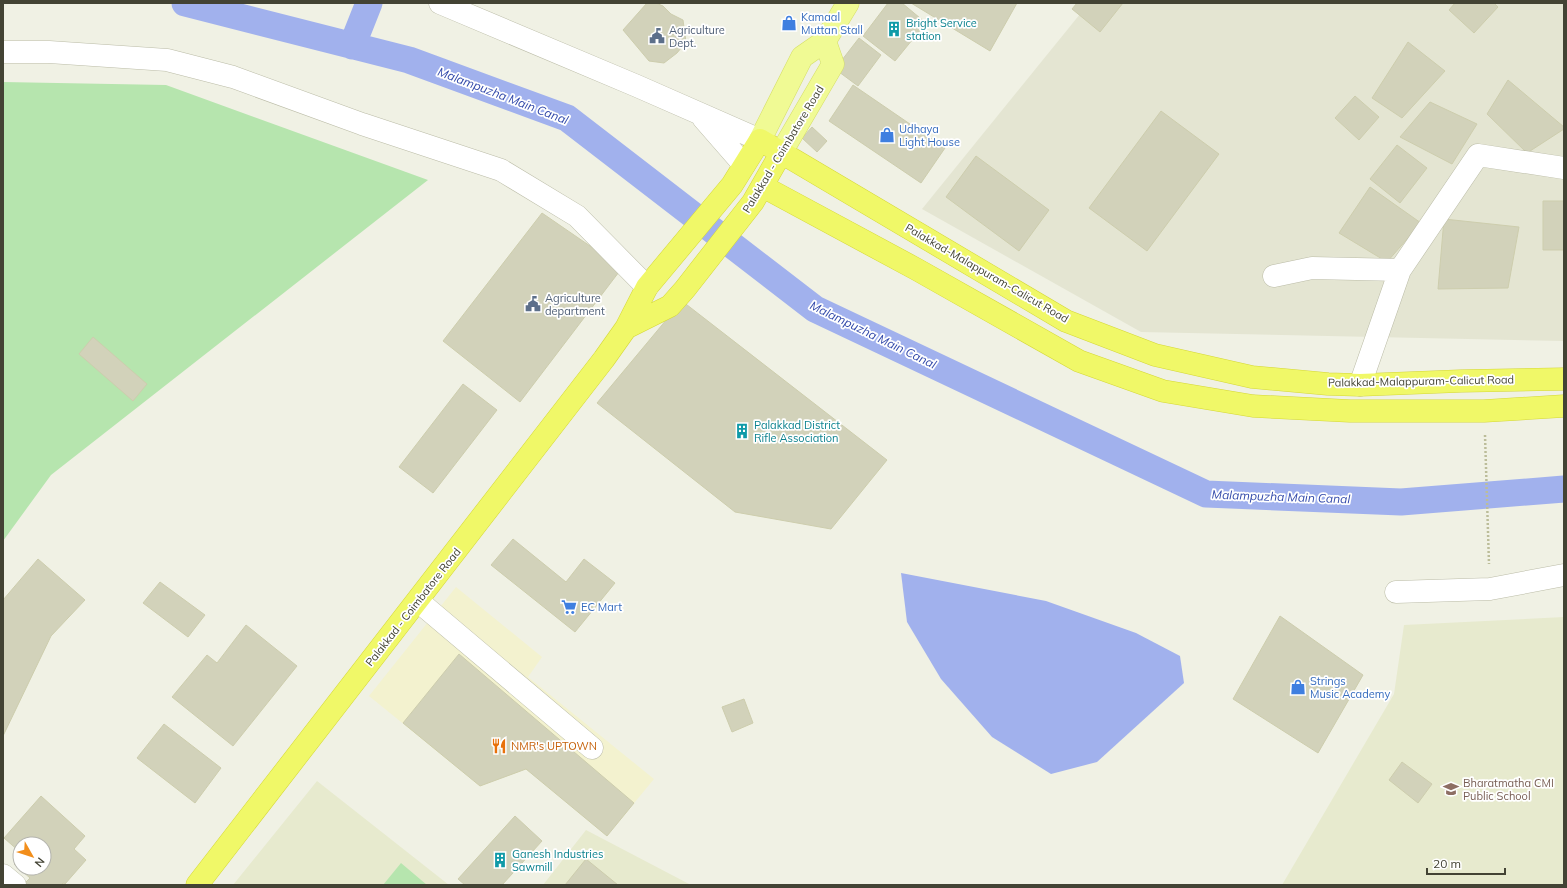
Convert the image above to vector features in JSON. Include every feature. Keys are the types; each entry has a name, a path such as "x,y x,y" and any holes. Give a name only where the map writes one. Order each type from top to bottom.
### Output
{"highway":[{"name":"Palakkad-Malappuram-Calicut Road","path":"760,140 1066,321 1155,355 1252,377 1360,385 1564,379"},
{"name":"Palakkad - Coimbatore Road","path":"197,885 604,359 626,328 654,279 732,185 760,140"},
{"name":"Palakkad - Coimbatore Road","path":"626,328 670,306 685,289 758,194 781,153"},
{"path":"758,194 916,269 1079,361 1163,391 1253,406 1350,411 1484,411 1564,406"},
{"path":"1121,376 1128,345"}],"main road":[{"name":"Palakkad - Coimbatore Road","path":"760,140 802,57 825,41 848,3"},
{"name":"Palakkad - Coimbatore Road","path":"781,153 833,64 825,41"}],"street":[{"path":"440,3 760,140"},
{"path":"3,52 49,52 167,60 233,77 362,124 501,170 577,216 654,279"},
{"path":"698,113 744,165"},
{"path":"1360,385 1400,270 1478,155 1564,168"},
{"path":"1274,276 1312,268 1400,270"},
{"path":"1396,592 1490,589 1564,575"},
{"path":"418,601 592,748"},
{"path":"3,875 15,885"}],"path":[{"path":"1484,411 1490,589"}],"shaded area":[{"path":"1089,3 1564,3 1564,341 1141,332 922,209"},
{"path":"456,587 542,657 528,677 654,779 607,836 526,769 480,786 369,696"},
{"name":"Bharatmatha CMI Public School","path":"1564,617 1564,885 1282,885 1394,694 1404,625"},
{"path":"317,781 449,885 233,885"},
{"path":"586,830 691,885 543,885"}],"green space":[{"path":"3,82 166,85 428,180 51,475 3,541"},
{"path":"401,863 427,885 383,885"}],"water":[{"path":"901,573 1046,601 1136,633 1180,656 1184,683 1097,762 1051,774 992,737 941,679 907,622"}],"building":[{"name":"Agriculture Dept.","path":"647,3 656,3 663,6 671,14 683,20 686,42 677,53 664,63 649,61 623,30"},
{"name":"Bright Service station","path":"888,3 902,3 926,23 895,61 863,36"},
{"path":"911,3 1017,3 990,51"},
{"path":"1077,3 1123,3 1100,32 1072,9"},
{"path":"1455,3 1494,3 1498,7 1474,33 1449,10"},
{"path":"859,38 881,55 858,86 835,69"},
{"path":"1408,42 1445,71 1402,118 1372,98"},
{"path":"1508,80 1564,127 1564,129 1527,153 1487,114"},
{"name":"Udhaya Light House","path":"853,85 945,148 921,183 829,121"},
{"path":"1355,96 1379,117 1359,140 1335,118"},
{"path":"1430,102 1477,124 1452,164 1400,137"},
{"path":"1161,111 1219,154 1147,251 1089,208"},
{"path":"812,127 827,141 817,152 802,138"},
{"path":"1397,145 1427,168 1400,203 1370,179"},
{"path":"976,156 1049,210 1019,251 946,197"},
{"path":"1370,187 1421,223 1387,262 1339,233"},
{"path":"1543,201 1564,201 1564,250 1543,250"},
{"name":"Agriculture department","path":"542,213 622,268 520,402 443,341"},
{"path":"1444,219 1519,227 1508,288 1438,289"},
{"name":"Palakkad District Rifle Association","path":"682,301 887,460 831,529 735,512 597,403"},
{"path":"93,337 147,384 133,401 79,354"},
{"path":"463,384 497,410 433,493 399,467"},
{"name":"EC Mart","path":"513,539 566,582 584,559 615,583 575,632 491,565"},
{"path":"38,559 85,600 51,636 3,736 3,600"},
{"path":"160,582 205,615 188,637 143,603"},
{"name":"Strings Music Academy","path":"1280,616 1363,675 1318,753 1233,699"},
{"path":"246,625 297,666 233,746 172,697 207,655 217,663"},
{"name":"NMR's UPTOWN","path":"459,654 634,803 607,836 526,769 480,786 403,723"},
{"path":"744,699 753,723 732,732 722,707"},
{"path":"164,724 221,768 195,803 137,758"},
{"path":"1402,762 1432,784 1418,803 1389,780"},
{"path":"41,796 85,836 74,849 86,860 65,884 23,885 30,878 28,876 52,876 52,836 12,836 12,845 4,838"},
{"name":"Ganesh Industries Sawmill","path":"515,816 542,841 502,885 465,885 458,879"},
{"path":"586,859 618,885 565,885"}],"waterway":[{"name":"Malampuzha Main Canal","path":"185,3 409,60 567,118 815,309 1206,494 1401,502 1564,489"},
{"path":"352,46 369,3"}],"place":[{"name":"Kamaal Muttan Stall","path":"789,23"},
{"name":"Bright Service station","path":"894,29"},
{"name":"Agriculture Dept.","path":"657,36"},
{"name":"Udhaya Light House","path":"887,135"},
{"name":"Agriculture department","path":"533,304"},
{"name":"Palakkad District Rifle Association","path":"742,431"},
{"name":"EC Mart","path":"569,607"},
{"name":"Strings Music Academy","path":"1298,687"},
{"name":"NMR's UPTOWN","path":"499,746"},
{"name":"Bharatmatha CMI Public School","path":"1451,789"},
{"name":"Ganesh Industries Sawmill","path":"500,860"}]}
